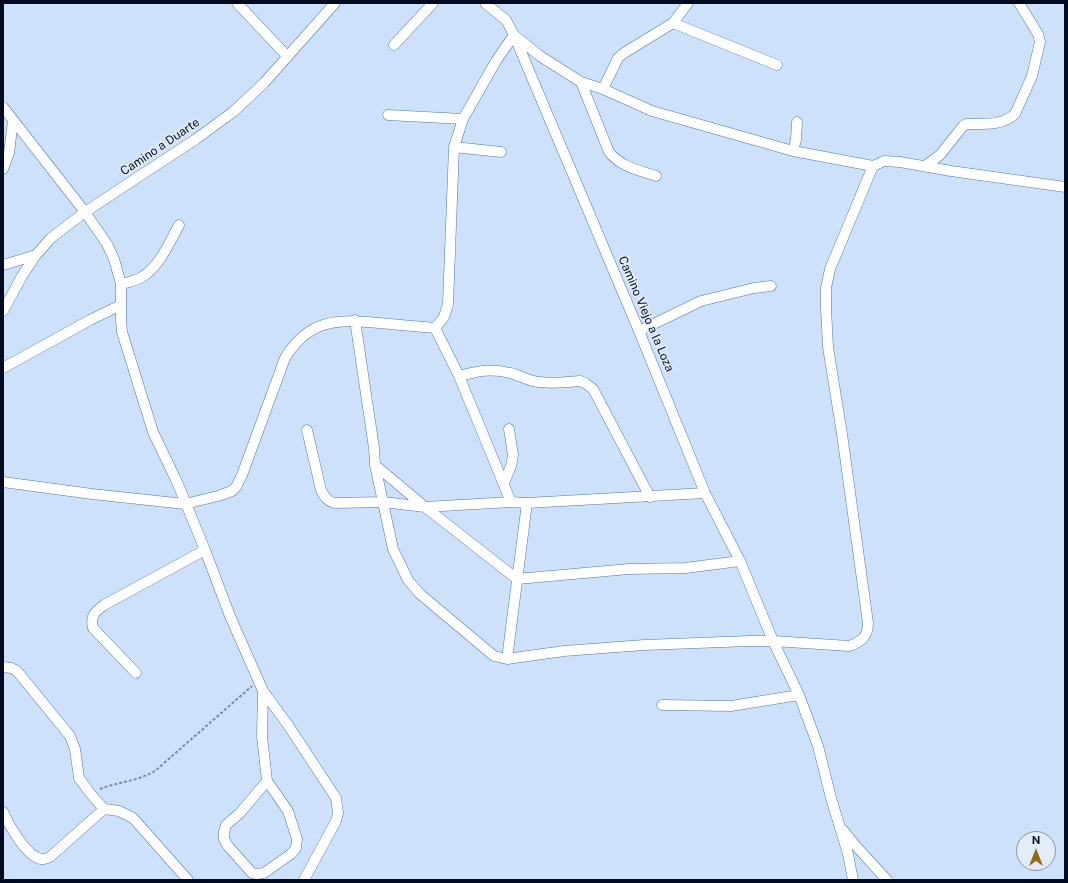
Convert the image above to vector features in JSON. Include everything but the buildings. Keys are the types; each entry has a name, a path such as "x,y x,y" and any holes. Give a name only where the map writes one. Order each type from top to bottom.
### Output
{"street":[{"path":"236,3 287,56"},
{"name":"Camino a Duarte","path":"3,311 22,276 36,255 51,238 85,212 196,139 233,112 264,83 334,3"},
{"path":"394,45 434,3"},
{"name":"Camino Viejo a la Loza","path":"485,3 506,20 514,35 639,331 705,493 740,561 773,641 799,695 818,746 831,798 840,825"},
{"path":"602,89 618,58 672,23 688,3"},
{"path":"925,166 940,155 966,124 1000,123 1011,118 1015,114 1032,76 1040,42 1038,34 1019,3"},
{"path":"672,23 778,65"},
{"path":"435,328 444,317 448,304 454,147 463,119 496,61 514,35 540,56 581,82 602,89 652,111 793,151 873,166"},
{"path":"581,82 609,152 616,161 628,167 656,176"},
{"path":"3,107 85,212 107,244 114,259 121,284 122,332 153,432 205,550 230,616 263,691 288,725 336,798 338,804 336,821 304,880"},
{"path":"388,115 463,119"},
{"path":"3,169 9,153 13,120"},
{"path":"793,151 796,140 797,122"},
{"path":"454,147 501,152"},
{"path":"355,320 374,448 375,465 393,549 408,580 420,594 490,654 507,659 564,651 644,645 773,641 849,646 857,644 868,632 868,619 828,347 826,288 830,269 873,166 880,162 889,161 1065,188"},
{"path":"121,284 142,277 151,270 160,259 178,225"},
{"path":"3,265 36,255"},
{"path":"639,331 701,301 754,288 771,286"},
{"path":"3,368 90,320 121,305"},
{"path":"3,482 92,494 185,504 218,496 232,491 236,487 242,475 285,358 292,346 310,330 338,321 355,320 435,328"},
{"path":"435,328 459,376 511,502"},
{"path":"459,376 484,370 494,370 511,373 540,383 580,381 585,383 594,389 650,497"},
{"path":"504,483 511,466 513,455 509,429"},
{"path":"307,430 321,490 329,502 334,503 383,502 425,507 650,497 705,493"},
{"path":"375,465 425,507 517,579 628,569 685,568 740,561"},
{"path":"507,659 527,503"},
{"path":"136,673 93,628 91,621 93,615 104,605 205,550"},
{"path":"3,667 11,668 17,671 66,730 75,749 79,778 90,793 104,809 119,811 133,818 188,880"},
{"path":"263,691 262,736 267,781 288,811 297,839 296,848 291,854 264,873 257,874 252,873 228,846 224,839 224,832 226,825 240,813 267,781"},
{"path":"662,705 731,706 799,695"},
{"path":"3,812 12,830 32,854 39,859 43,859 50,857 104,809"},
{"path":"840,825 853,880"},
{"path":"840,825 855,845 887,880"}],"path":[{"path":"90,793 113,784 144,777 155,771 258,680"}]}
